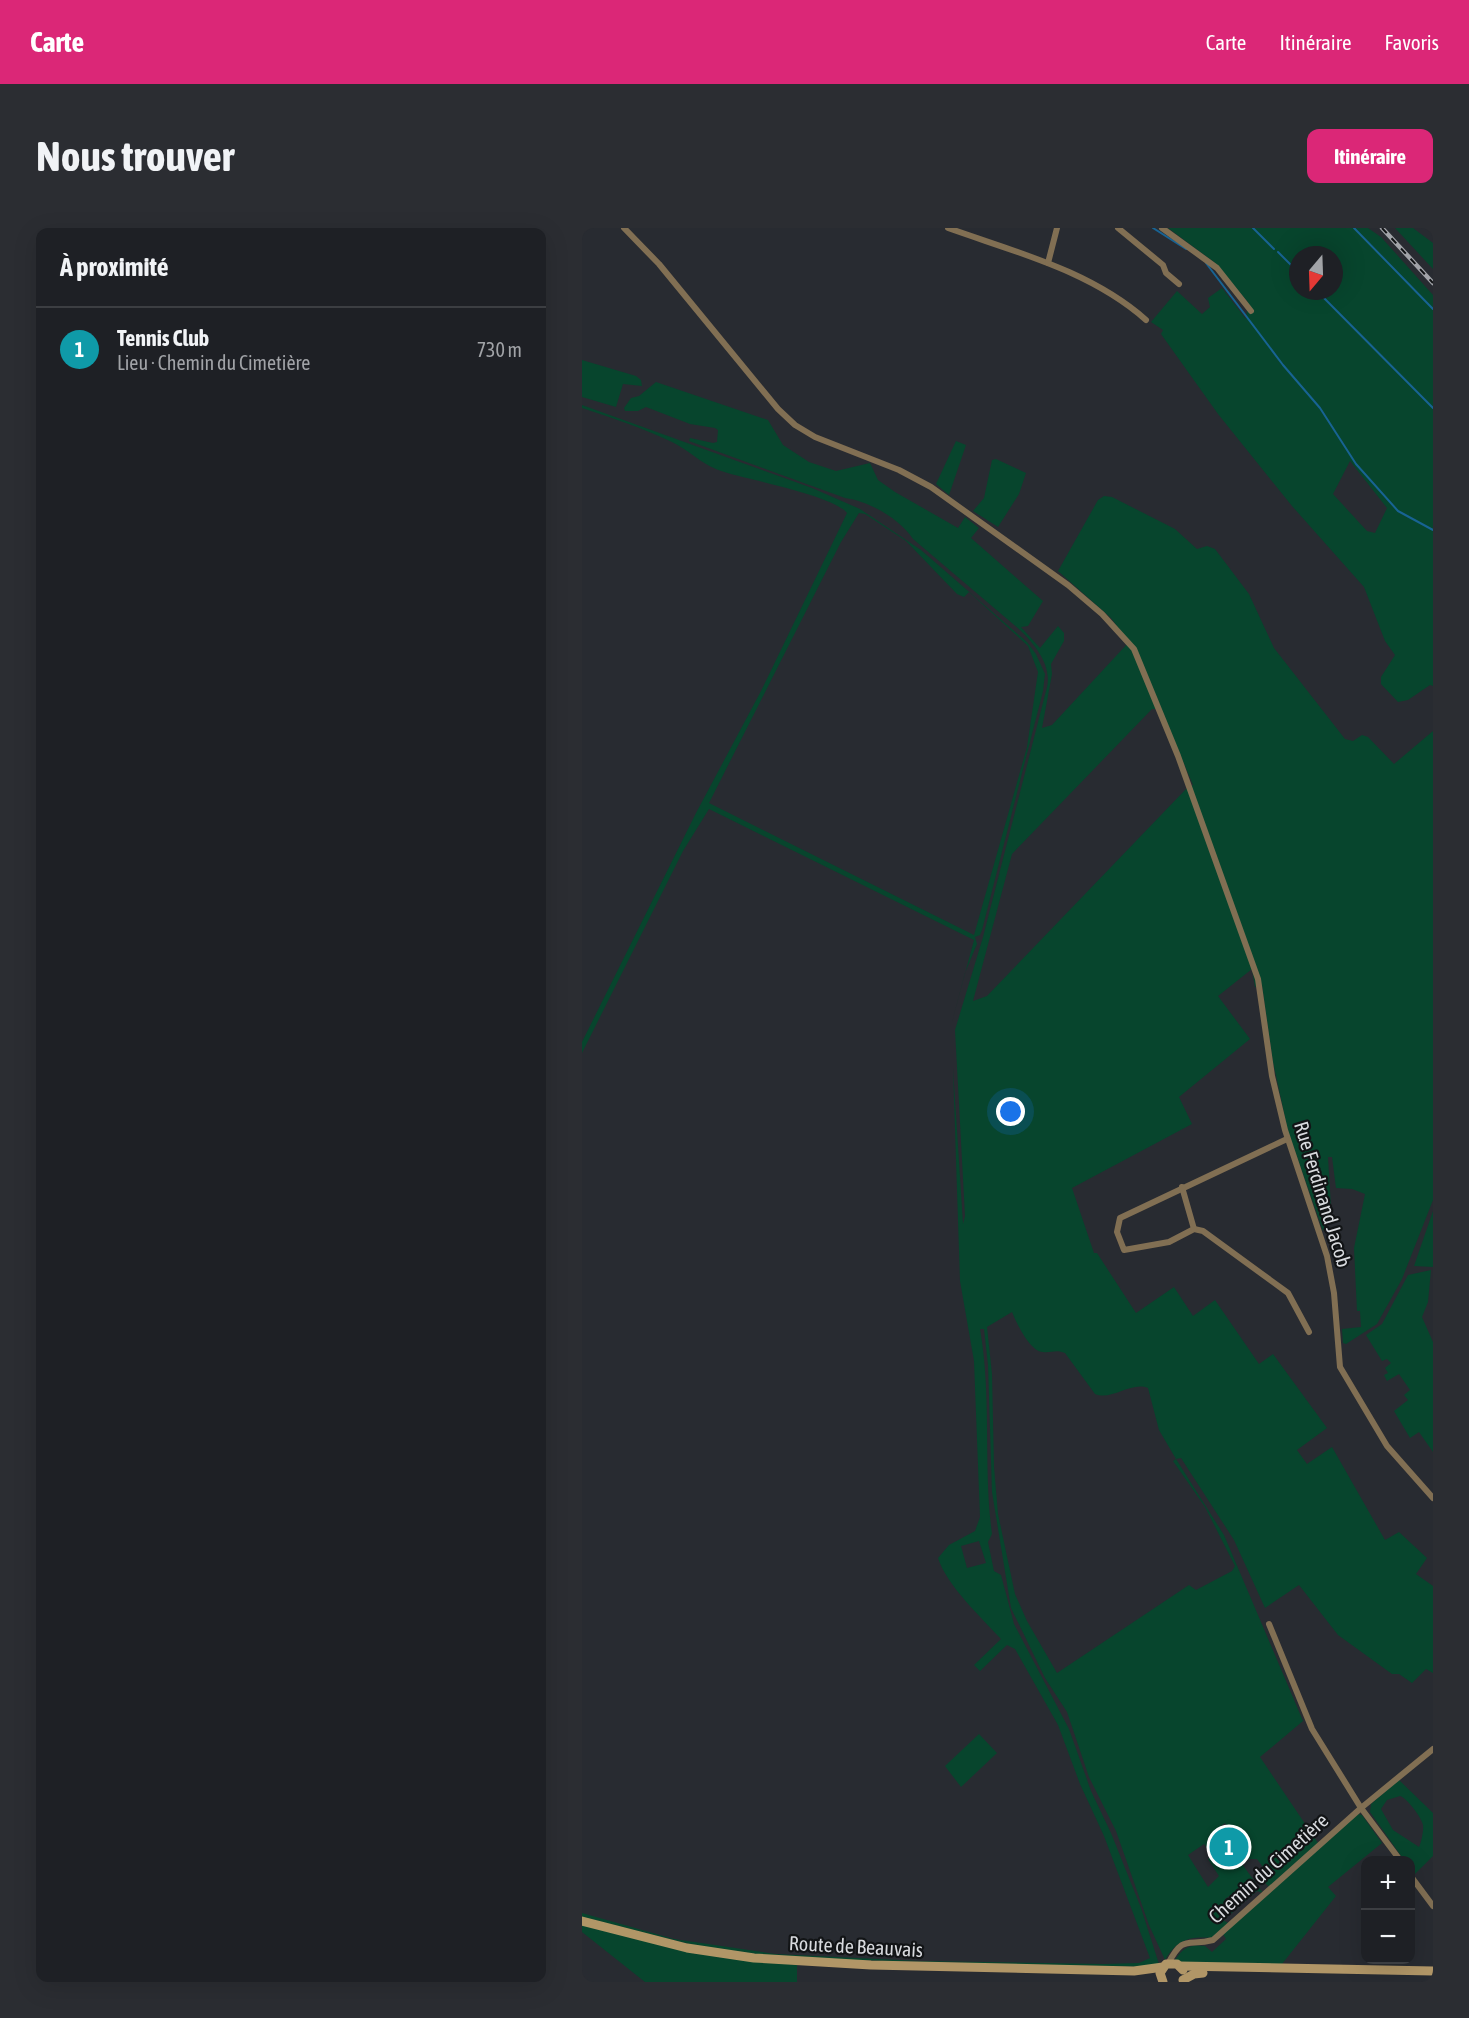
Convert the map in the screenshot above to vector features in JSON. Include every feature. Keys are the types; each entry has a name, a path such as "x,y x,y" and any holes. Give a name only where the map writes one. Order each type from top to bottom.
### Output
{"main road":[{"name":"Route de Beauvais","path":"582,1921 687,1948 753,1958 871,1965 1134,1971 1145,1973 1162,1982"},
{"name":"Route de Beauvais","path":"1134,1971 1166,1965 1180,1966"},
{"path":"1162,1982 1160,1973 1166,1965"},
{"path":"1182,1981 1184,1974 1180,1966 1433,1973"},
{"path":"1182,1981 1194,1974 1204,1973 1433,1973"}],"street":[{"name":"Rue Ferdinand Jacob","path":"624,228 659,264 778,409 795,425 815,437 899,470 931,487 1068,585 1102,614 1134,649 1178,756 1258,979 1272,1076 1287,1138 1327,1256 1334,1293 1339,1361 1344,1377 1398,1460 1433,1498"},
{"path":"948,228 1047,263 1119,300 1146,320"},
{"path":"1047,263 1057,228"},
{"path":"1118,228 1163,265 1166,273 1179,284"},
{"path":"1162,228 1217,268 1251,311"},
{"path":"1287,1138 1120,1218 1117,1232 1124,1250 1169,1242 1194,1229 1203,1230 1288,1293 1309,1332"},
{"path":"1182,1187 1194,1229"},
{"path":"1269,1624 1312,1729 1361,1808 1397,1856"},
{"name":"Chemin du Cimetière","path":"1166,1965 1175,1950 1187,1941 1213,1940 1361,1808 1433,1749"},
{"path":"1415,1882 1433,1906"}],"green space":[{"path":"1168,228 1368,228 1381,237 1433,295 1433,686 1430,685 1408,700 1398,702 1381,684 1381,677 1395,655 1385,641 1364,587 1292,506 1218,414 1161,334 1163,330 1151,322 1177,291 1202,314 1210,307 1208,298 1222,288 1246,319 1248,302 1214,262","holes":["1350,461 1387,508 1375,533 1367,531 1333,494"]},
{"path":"1395,228 1413,228 1433,243 1433,269"},
{"path":"582,360 636,376 641,380 642,386 623,384 616,407 582,397"},
{"path":"656,382 768,420 783,445 809,462 836,471 870,463 878,480 895,492 958,528 965,517 979,528 971,538 1043,601 1028,626 1021,627 1040,648 1058,626 1064,633 1064,641 1051,664 1052,674 1042,728 1052,725 1129,642 1111,618 1058,571 1098,500 1104,496 1112,497 1175,529 1197,549 1207,546 1215,549 1249,594 1274,648 1345,739 1353,741 1362,735 1368,737 1394,764 1433,731 1433,1200 1402,1279 1377,1324 1346,1344 1343,1343 1342,1329 1361,1327 1360,1311 1357,1311 1354,1248 1365,1194 1352,1189 1336,1188 1332,1157 1328,1157 1331,1207 1323,1231 1288,1131 1273,1062 1262,985 1255,987 1252,969 1218,996 1250,1039 1179,1097 1192,1124 1072,1188 1094,1253 1097,1253 1136,1313 1174,1287 1193,1316 1215,1300 1259,1364 1273,1354 1327,1428 1297,1450 1307,1464 1332,1447 1385,1540 1399,1532 1427,1558 1416,1574 1433,1586 1433,1673 1426,1669 1412,1683 1399,1674 1392,1674 1338,1635 1299,1585 1265,1608 1234,1540 1181,1458 1176,1459 1224,1535 1303,1721 1260,1757 1318,1843 1269,1887 1257,1874 1263,1867 1257,1859 1249,1859 1225,1823 1210,1834 1233,1870 1242,1864 1263,1893 1257,1891 1237,1908 1237,1903 1231,1895 1225,1899 1233,1912 1223,1920 1228,1923 1212,1938 1184,1941 1174,1948 1165,1960 1149,1925 1116,1831 1089,1777 1067,1712 1045,1678 1011,1608 992,1492 988,1365 984,1329 980,1329 986,1380 988,1483 992,1534 988,1542 994,1571 1001,1575 1014,1624 1069,1729 1091,1791 1111,1833 1141,1908 1159,1964 1149,1967 808,1959 713,1950 582,1917 582,1913 674,1939 775,1954 920,1961 1104,1964 1139,1963 1150,1958 1104,1836 1080,1784 1058,1725 1015,1649 1007,1645 980,1671 974,1665 1001,1639 949,1580 938,1558 949,1545 975,1531 980,1517 974,1361 960,1281 953,1068 963,1224 965,1216 955,1030 983,937 1047,687 1045,663 1020,630 883,512 864,503 689,441 690,438 717,442 718,430 715,428 690,424 646,407 638,411 625,411 624,408 631,398 639,396","holes":["1152,709 1157,709 1166,721 1193,785 1187,788 987,996 973,1001 1012,854","1012,1312 1024,1336 1033,1347 1043,1352 1065,1353 1095,1394 1108,1395 1135,1387 1148,1388 1159,1430 1176,1459 1173,1461 1205,1507 1235,1566 1232,1571 1196,1590 1189,1585 1057,1673 1027,1621 1015,1594 998,1514 994,1467 992,1374 987,1327","979,1541 986,1563 967,1568 961,1546","1204,1844 1213,1856 1208,1859 1219,1876 1208,1887 1188,1855"]},
{"path":"582,405 812,488 860,509 921,550 1027,642 1036,654 1045,674 1043,691 982,930 980,935 975,937 977,944 965,972 974,940 709,809 683,851 582,1053 582,1042 696,813 761,691 847,513 840,507 811,495 721,471 661,437 582,408","holes":["859,513 865,514 906,541 957,594 964,597 969,592 1028,646 1038,672 1027,747 974,935 709,803 841,542"]},
{"path":"956,441 966,445 949,495 936,484"},
{"path":"996,459 1026,473 1019,494 998,527 973,511 984,498 992,460"},
{"path":"1433,1211 1433,1267 1414,1266"},
{"path":"1431,1270 1428,1302 1422,1317 1433,1342 1433,1452 1419,1432 1410,1438 1394,1411 1408,1400 1404,1395 1410,1390 1399,1374 1387,1381 1384,1375 1388,1373 1385,1368 1391,1363 1387,1359 1382,1361 1366,1335 1382,1324 1408,1275"},
{"path":"979,1734 997,1753 961,1787 945,1766"},
{"path":"1399,1780 1433,1813 1433,1856 1415,1874 1415,1856 1401,1856 1370,1812 1371,1804","holes":["1400,1796 1406,1800 1422,1822 1423,1833 1419,1847 1393,1830 1381,1809 1387,1800"]},
{"path":"1358,1814 1362,1815 1382,1843 1366,1856 1361,1856 1361,1860 1328,1887 1336,1896 1282,1964 1186,1964 1175,1960 1184,1949 1191,1946 1205,1946 1212,1952 1226,1939 1223,1934"},
{"path":"582,1924 693,1953 797,1965 797,1982 645,1982 582,1932"}],"waterway":[{"path":"1153,228 1186,249"},
{"path":"1253,228 1274,249"},
{"path":"1354,228 1433,309"},
{"path":"1278,252 1289,263"},
{"path":"1206,263 1283,365 1320,408 1356,464 1398,511 1433,530"},
{"path":"1326,300 1433,408"}],"railway":[{"path":"1382,228 1433,283"}],"place":[{"name":"Tennis Club","path":"1229,1847"}]}
